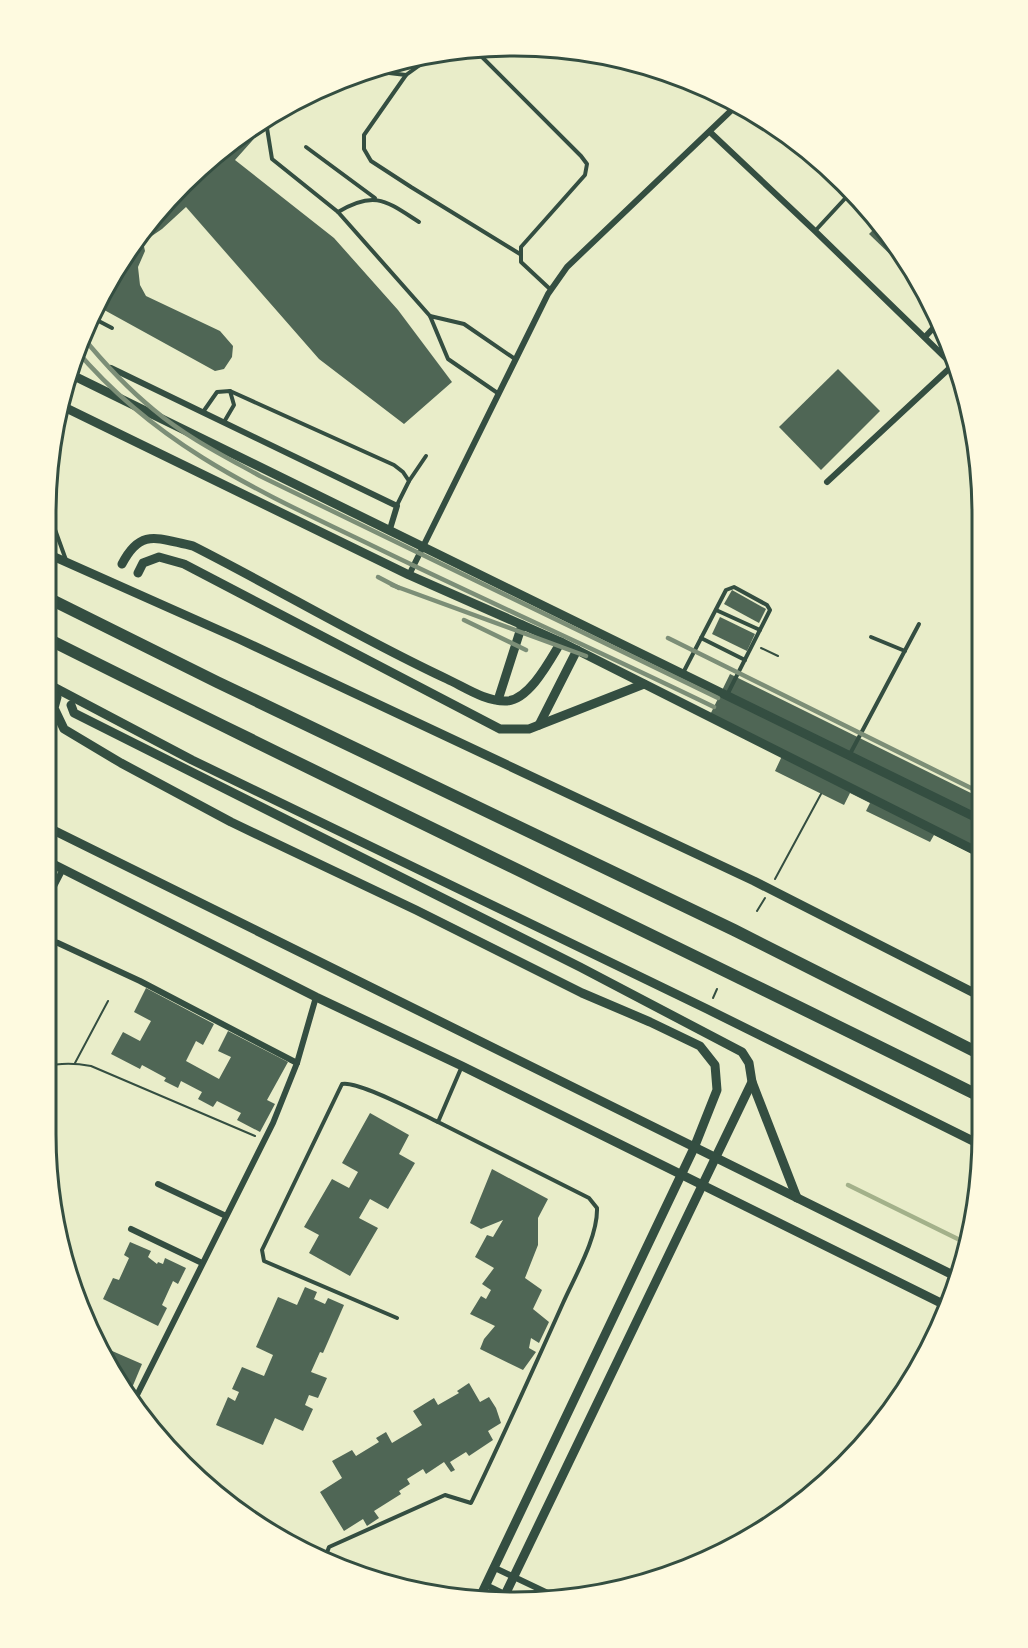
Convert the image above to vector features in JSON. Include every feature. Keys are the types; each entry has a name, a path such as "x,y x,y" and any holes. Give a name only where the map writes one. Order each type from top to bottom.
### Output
{"highway":[{"path":"56,602 217,682 734,930 972,1050"},
{"path":"56,643 720,966 972,1092"}],"street":[{"path":"409,575 551,290 567,267 731,111"},
{"path":"710,132 944,356"},
{"path":"925,337 933,328"},
{"path":"111,368 397,506 390,529"},
{"path":"827,482 949,369"},
{"path":"77,377 972,816"},
{"path":"68,409 409,575 561,642 972,850"},
{"path":"122,564 130,548 142,540 153,538 193,546 420,666 491,699 509,701 521,695 541,675 561,642"},
{"path":"56,557 239,639 770,889 972,992"},
{"path":"138,573 142,563 159,557 184,564 500,729 529,729 644,684"},
{"path":"498,700 522,625"},
{"path":"539,725 577,650"},
{"path":"56,688 192,760 707,1009 972,1141"},
{"path":"70,705 74,713 580,967 742,1052 749,1063 752,1082 797,1198"},
{"path":"56,712 64,729 131,769 231,822 416,910 582,993 700,1046 715,1065 717,1090 694,1148 483,1592"},
{"path":"56,831 951,1273"},
{"path":"56,866 940,1304"},
{"path":"56,883 63,869"},
{"path":"56,942 140,981 297,1062"},
{"path":"138,1395 277,1114 297,1062 316,996"},
{"path":"506,1592 752,1082"},
{"path":"158,1184 226,1216"},
{"path":"131,1229 202,1263"},
{"path":"495,1568 545,1592"},
{"path":"486,1585 496,1592"}],"lane":[{"path":"481,56 581,156 586,164 585,175 521,247 522,262 551,290"},
{"path":"420,65 406,75 364,135 364,149 371,160 411,187 520,254"},
{"path":"389,73 406,75"},
{"path":"267,128 272,159 338,212 430,316 448,359 499,394"},
{"path":"306,147 376,199 393,206 419,222"},
{"path":"815,231 846,198"},
{"path":"338,212 355,202 376,199"},
{"path":"430,316 464,324 516,360"},
{"path":"98,321 112,328"},
{"path":"224,423 234,405 230,391"},
{"path":"203,412 218,392 230,391 394,465 410,482"},
{"path":"397,506 426,456"},
{"path":"56,532 67,562"},
{"path":"682,674 726,590 734,586 768,607 769,613 727,696"},
{"path":"716,610 760,630"},
{"path":"849,755 919,624"},
{"path":"871,637 905,651"},
{"path":"701,638 745,660"},
{"path":"438,1122 462,1066"},
{"path":"327,1552 329,1547 444,1495 471,1503 504,1436 580,1265 597,1217 597,1208 589,1198 390,1099 349,1083 342,1084 261,1250 264,1261 397,1318"}],"path":[{"path":"753,644 778,656"},
{"path":"758,911 821,794"},
{"path":"75,1063 108,1001"},
{"path":"56,1064 75,1063 91,1066 264,1140"}],"building":[{"path":"259,133 235,160 334,238 398,310 452,382 404,424 319,359 186,207 147,239 169,212 212,169"},
{"path":"873,230 895,259 869,234"},
{"path":"143,244 145,251 138,267 140,285 146,296 220,331 233,346 232,357 224,369 215,371 104,310"},
{"path":"838,369 880,411 821,470 779,427"},
{"path":"732,590 766,609 759,623 724,604"},
{"path":"720,617 755,634 747,651 712,634"},
{"path":"730,674 972,794 972,854 934,835 930,842 866,811 870,803 850,793 844,805 775,771 782,756 708,719"},
{"path":"146,988 214,1024 203,1045 196,1041 186,1061 219,1079 231,1057 218,1051 228,1031 288,1062 267,1100 275,1104 260,1132 237,1120 241,1113 217,1101 213,1107 198,1099 202,1092 181,1081 178,1088 164,1081 166,1078 142,1065 140,1069 111,1054 123,1032 140,1041 151,1021 134,1012"},
{"path":"370,1113 409,1135 399,1154 415,1163 388,1209 370,1199 359,1218 378,1228 350,1276 309,1253 319,1235 304,1227 332,1179 349,1188 358,1172 342,1163"},
{"path":"492,1169 548,1199 538,1218 538,1245 525,1278 542,1290 533,1309 549,1322 539,1343 531,1338 529,1348 536,1352 523,1370 480,1349 484,1339 495,1326 470,1314 481,1296 486,1299 491,1290 482,1284 494,1268 475,1257 487,1235 493,1237 503,1220 481,1229 470,1223"},
{"path":"130,1242 151,1251 148,1257 157,1264 158,1262 163,1264 165,1258 186,1268 178,1284 173,1281 162,1305 167,1308 158,1326 103,1299 113,1278 119,1280 129,1258 124,1255"},
{"path":"305,1287 317,1292 314,1299 325,1304 328,1298 344,1305 323,1353 320,1352 311,1372 327,1378 318,1398 309,1395 305,1405 313,1409 303,1431 275,1418 263,1445 216,1425 228,1397 235,1401 239,1392 232,1389 242,1367 264,1376 273,1355 256,1347 278,1297 297,1305"},
{"path":"110,1350 142,1364 132,1388"},
{"path":"469,1383 480,1402 489,1397 496,1408 501,1423 488,1431 493,1440 469,1456 466,1452 450,1462 455,1470 451,1472 444,1462 426,1474 423,1469 407,1479 410,1484 399,1491 401,1494 374,1511 379,1518 367,1526 363,1519 344,1531 320,1492 342,1478 332,1461 352,1450 356,1456 379,1442 376,1438 386,1432 392,1443 422,1425 413,1411 434,1398 438,1405 459,1393 457,1391"}],"waterway":[{"path":"848,1185 960,1240"}],"railway":[{"path":"88,344 144,402 179,429 219,453 260,476 718,698"},
{"path":"83,358 108,384 177,441 252,486 415,566 714,707"},
{"path":"378,577 399,588"},
{"path":"392,585 586,656"},
{"path":"464,620 526,650"},
{"path":"668,638 972,789"}]}
